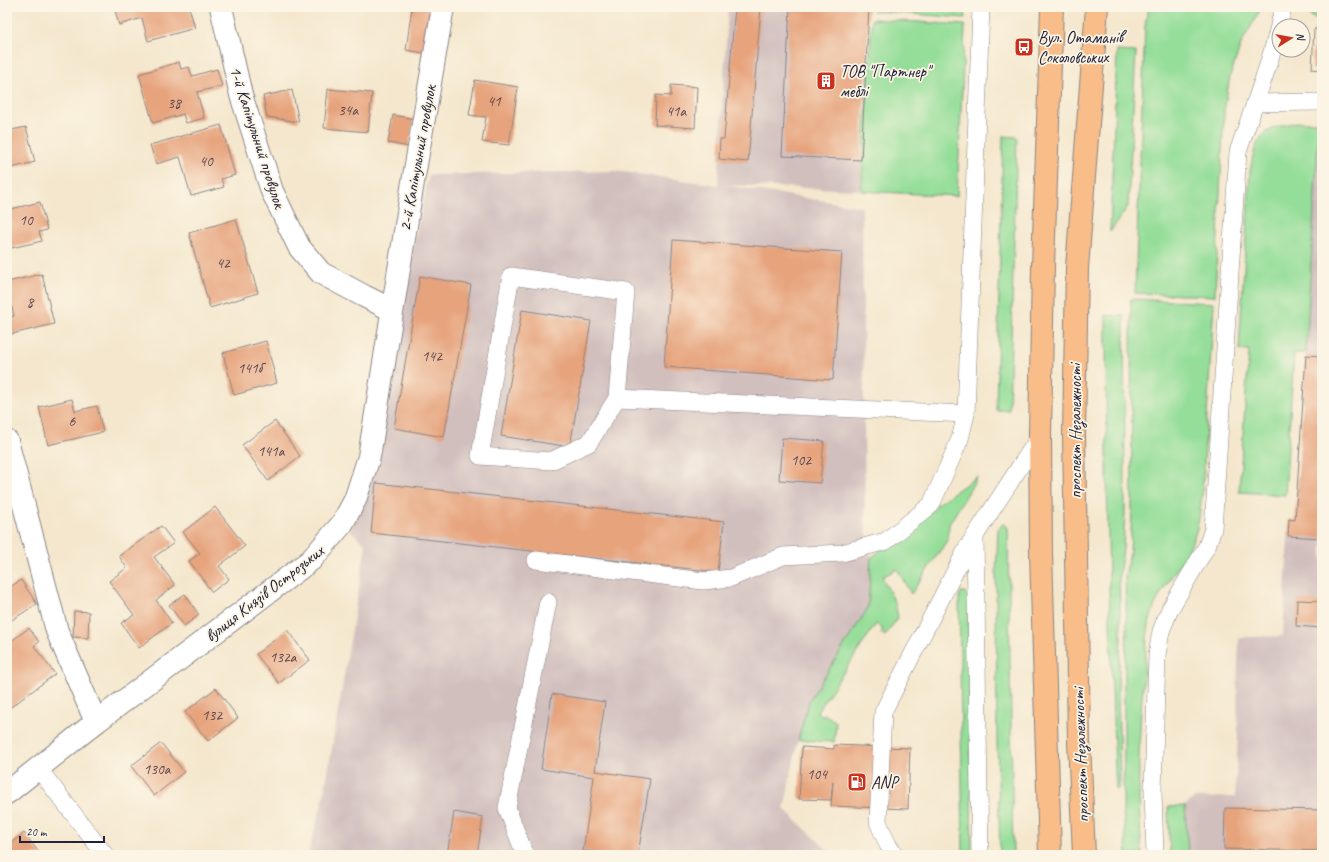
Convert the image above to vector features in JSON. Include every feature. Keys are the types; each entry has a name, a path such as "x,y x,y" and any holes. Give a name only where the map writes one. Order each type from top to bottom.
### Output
{"main road":[{"name":"проспект Незалежності","path":"1050,855 1042,577 1040,436 1043,258 1052,7"},
{"name":"проспект Незалежності","path":"1084,855 1079,741 1074,434 1077,268 1097,7"}],"street":[{"name":"1-й Капітульний провулок","path":"221,7 241,95 269,184 298,247 321,273 392,310"},
{"name":"2-й Капітульний провулок","path":"392,310 443,7"},
{"name":"вулиця Князів Острозьких","path":"7,793 96,722 310,560 342,524 355,500 369,457 392,310"},
{"path":"7,441 57,631 96,722"}],"lane":[{"path":"536,560 703,582 731,578 783,556 842,553 886,541 931,505 960,439 966,414 981,7"},
{"path":"1155,855 1153,791 1157,655 1161,631 1170,609 1207,546 1213,529 1238,152 1280,24 1283,7"},
{"path":"1255,102 1322,102"},
{"path":"511,276 626,292 617,398 589,443 551,462 480,456 511,276"},
{"path":"617,398 966,414"},
{"path":"895,855 888,845 878,822 883,712 964,555 1040,436"},
{"path":"975,537 980,855"},
{"path":"525,855 507,808 548,602"},
{"path":"38,768 105,855"}],"shaded area":[{"path":"728,7 869,7 860,190 723,185 862,207 865,521 871,558 868,608 809,701 798,740 784,809 833,855 308,855 324,795 366,545 351,531 429,175 616,171 718,185"},
{"path":"1322,72 1322,855 1188,855 1185,806 1194,798 1235,797 1238,732 1237,683 1239,639 1247,637 1283,636 1289,519 1295,520"}],"green space":[{"path":"873,7 966,7 965,18 873,11"},
{"path":"1148,7 1262,7 1242,42 1230,76 1224,111 1215,296 1135,293 1145,27"},
{"path":"1304,7 1322,7 1322,22 1311,16"},
{"path":"872,19 965,25 957,196 861,191"},
{"path":"1117,51 1136,52 1128,206 1110,232"},
{"path":"1299,122 1319,122 1306,353 1294,353 1285,495 1239,492 1249,350 1239,350 1252,159 1258,142 1263,135 1277,127"},
{"path":"1003,136 1017,137 1009,410 996,410"},
{"path":"1131,299 1214,303 1202,495 1198,524 1188,550 1159,596 1149,623 1147,638 1140,719 1139,809 1142,855 1127,855 1123,811 1124,682 1127,632 1125,576 1130,552 1132,511"},
{"path":"1106,315 1124,316 1125,512 1123,549 1119,576 1121,637 1118,686 1120,783 1119,788 1116,791 1108,553"},
{"path":"978,476 949,524 948,539 911,594 897,569 882,577 895,603 898,617 885,636 881,633 883,629 876,624 817,712 823,716 824,714 836,722 834,742 798,740 809,701 868,608 871,558 931,508"},
{"path":"1005,524 1008,528 1013,855 1000,855 997,740 996,576 998,529"},
{"path":"961,592 965,592 968,595 972,855 963,855 959,597"},
{"path":"1185,806 1188,855 1170,855 1168,807"}],"building":[{"path":"114,7 189,7 195,28 148,41 142,18 119,25"},
{"path":"412,7 431,7 424,53 406,50"},
{"path":"735,7 761,7 748,162 719,159 720,139 724,139"},
{"name":"ТОВ \"Партнер\" меблі","path":"790,7 869,7 861,160 782,156"},
{"path":"1314,29 1322,30 1322,70 1312,69"},
{"path":"179,62 181,69 189,67 192,76 217,69 222,86 197,92 204,118 186,123 183,114 153,123 139,74"},
{"path":"7,68 12,86 7,87"},
{"path":"475,80 518,87 509,145 482,142 486,117 469,115"},
{"path":"671,85 697,87 695,128 655,125 656,95 671,96"},
{"path":"328,89 372,93 368,132 324,128"},
{"path":"292,90 299,122 267,117 263,96"},
{"path":"393,115 414,119 409,147 388,143"},
{"path":"221,125 235,175 221,179 224,187 191,196 180,157 156,164 150,145"},
{"path":"26,127 35,162 7,169 7,131"},
{"path":"40,202 47,230 39,232 42,241 7,249 7,210"},
{"path":"236,219 258,293 210,308 189,233"},
{"path":"673,240 842,252 833,380 664,367"},
{"path":"42,274 54,324 8,335 7,318 14,316 7,282"},
{"path":"420,276 471,285 444,437 394,428"},
{"path":"522,310 591,321 570,447 501,436"},
{"path":"266,341 277,383 234,395 223,353"},
{"path":"1306,355 1322,356 1322,538 1288,536 1289,519 1295,520"},
{"path":"72,399 75,411 97,406 103,432 48,445 39,407"},
{"path":"275,421 300,456 268,481 242,445"},
{"path":"782,438 824,441 820,483 779,480"},
{"path":"376,483 724,522 718,572 371,533"},
{"path":"215,507 245,546 219,566 229,579 212,592 189,561 200,553 183,532"},
{"path":"161,526 174,543 154,557 175,585 156,600 172,623 139,648 121,623 134,615 109,581 127,568 119,556"},
{"path":"21,580 37,604 7,623 7,589"},
{"path":"185,594 199,615 184,626 169,605"},
{"path":"1297,600 1322,601 1322,628 1296,626"},
{"path":"74,611 89,612 88,638 73,637"},
{"path":"29,628 39,642 34,646 55,674 7,710 7,644"},
{"path":"287,630 310,660 279,683 256,654"},
{"path":"216,688 238,718 208,741 185,712"},
{"path":"552,694 605,702 595,771 650,779 638,855 612,855 583,851 594,777 541,769"},
{"path":"161,743 184,772 154,796 131,766"},
{"path":"834,745 910,748 908,809 831,806 833,781 831,800 799,799 802,747 834,749"},
{"path":"1225,808 1322,810 1322,851 1224,849"},
{"path":"454,812 483,817 477,855 447,855"},
{"path":"24,833 41,855 7,855 7,846"}],"place":[{"name":"Вул. Отаманів Соколовських","path":"1024,47"},
{"name":"ТОВ \"Партнер\" меблі","path":"826,81"},
{"name":"ANP","path":"857,782"}]}
